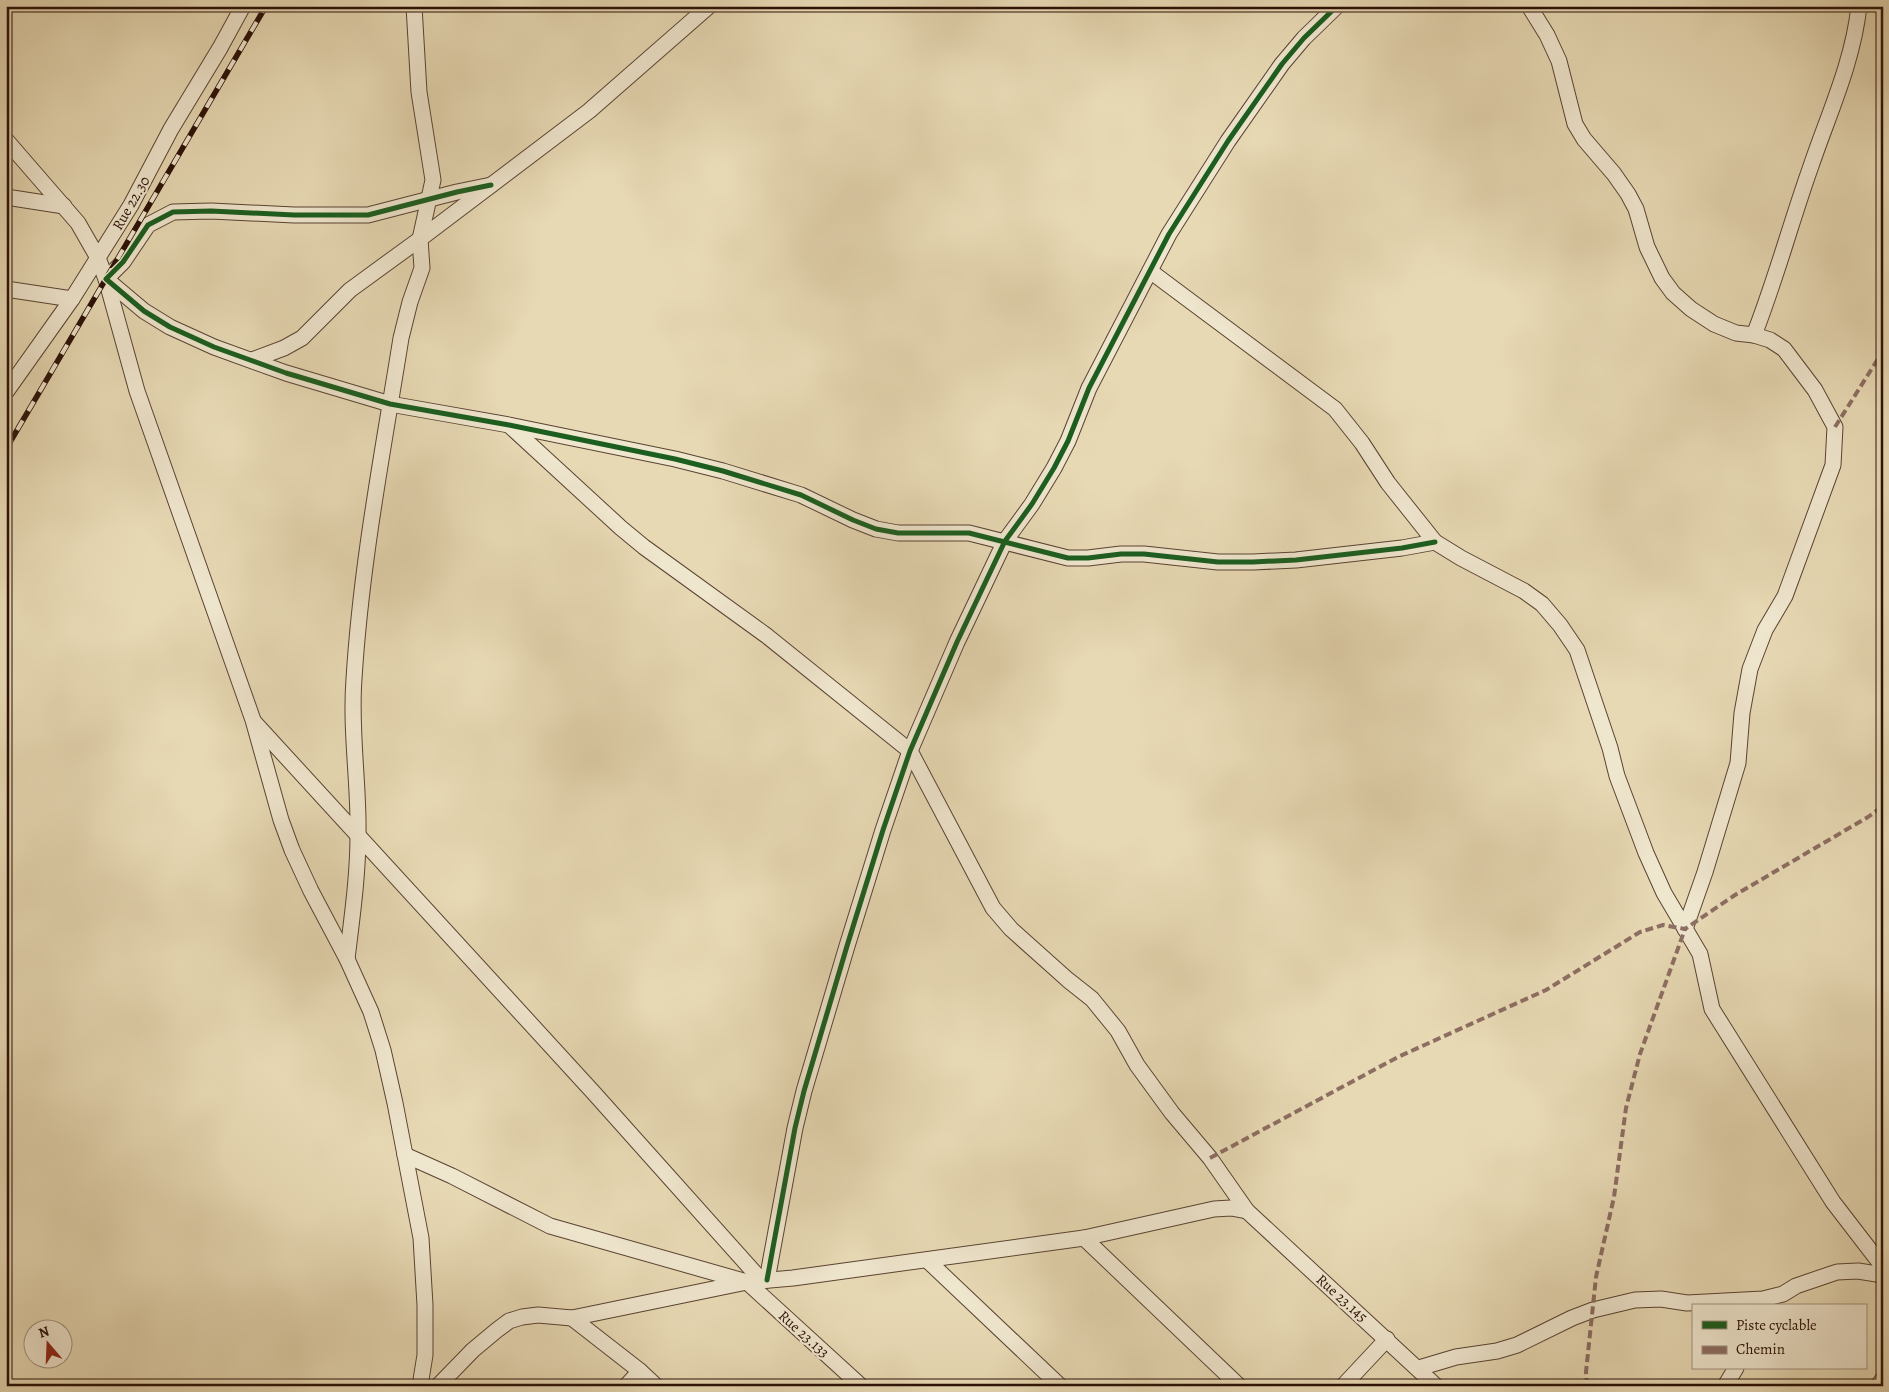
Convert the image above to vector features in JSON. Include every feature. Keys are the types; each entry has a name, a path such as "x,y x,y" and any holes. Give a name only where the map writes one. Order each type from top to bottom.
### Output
{"street":[{"name":"Rue 22.30","path":"6,392 72,299 131,205 171,129 243,6"},
{"path":"347,959 354,898 358,834 354,681 362,588 401,338 410,302 422,268 420,239 433,180 420,92 414,6"},
{"path":"252,360 284,348 302,338 350,290 589,111 709,6"},
{"path":"759,1281 804,1091 846,946 910,751 950,658 1005,541 1032,504 1068,441 1089,388 1169,234 1228,141 1282,64 1304,38 1337,6"},
{"path":"1529,6 1547,34 1559,61 1575,124 1584,139 1614,174 1628,194 1636,209 1647,247 1662,278 1673,293 1699,314 1736,334 1754,335 1770,340 1784,349 1815,390 1834,427 1833,465 1785,596 1765,630 1750,669 1742,713 1738,763 1705,872 1685,929"},
{"path":"1754,335 1774,285 1816,152 1849,60 1858,6"},
{"path":"6,140 78,223 98,258 106,279 137,391 253,720 281,820 292,850 311,891 347,959 371,1012 383,1050 395,1103 421,1238 424,1267 424,1356 420,1386"},
{"path":"106,279 123,262 148,225 173,212 211,211 294,216 368,215 429,198 491,185"},
{"path":"6,197 64,206"},
{"path":"1150,271 1335,409 1362,443 1388,483 1435,542 1461,558 1524,590 1542,604 1577,650 1610,748 1617,776 1646,853 1664,893 1700,954 1712,1009 1833,1202 1883,1267"},
{"path":"106,279 144,311 170,327 214,347 286,373 390,404 509,425 675,459 766,483 801,495 839,514 876,528 898,533 928,535 969,533 1068,558 1144,554 1218,562 1296,560 1402,548 1435,542"},
{"path":"6,289 72,299"},
{"path":"509,425 644,547 767,636 910,751"},
{"name":"Rue 23.133","path":"253,720 593,1092 759,1281 861,1386"},
{"name":"Rue 23.145","path":"910,751 993,908 1011,929 1092,999 1118,1031 1137,1066 1172,1113 1210,1158 1247,1211 1420,1368 1436,1386"},
{"path":"404,1155 452,1176 550,1226 759,1281"},
{"path":"438,1386 473,1350 509,1321 522,1317 538,1315 572,1318 759,1281 1084,1238 1214,1209 1231,1208 1247,1211"},
{"path":"1084,1238 1239,1386"},
{"path":"927,1260 1060,1386"},
{"path":"1420,1368 1456,1357 1482,1354 1517,1344 1593,1310 1635,1300 1662,1299 1687,1303 1763,1299 1780,1300 1803,1283 1837,1272 1858,1271 1883,1275"},
{"path":"572,1318 640,1371 656,1386"},
{"path":"1343,1386 1387,1339"},
{"path":"1725,1386 1735,1370"},
{"path":"626,1386 640,1371"},
{"path":"1878,1386 1883,1379"}],"railway":[{"path":"6,449 266,6"}],"marked path":[{"path":"1835,427 1883,351"},
{"path":"1210,1158 1398,1057 1546,990 1640,932 1663,925 1685,929 1735,895 1868,817 1883,806"},
{"path":"1587,1386 1586,1372 1596,1277 1614,1197 1626,1108 1640,1054 1685,929"}],"cycle path":[{"path":"767,1280 795,1128 804,1091 847,946 910,751 957,642 1005,541 1032,504 1054,468 1068,441 1089,388 1169,234 1228,141 1282,64 1304,38 1337,6"},
{"path":"491,185 368,215 294,215 211,211 173,212 148,225 123,262 106,279 144,311 170,327 214,347 286,373 390,404 509,425 675,459 723,471 801,495 876,529 898,533 969,533 1068,558 1144,554 1218,562 1296,560 1402,548 1435,542"}]}
